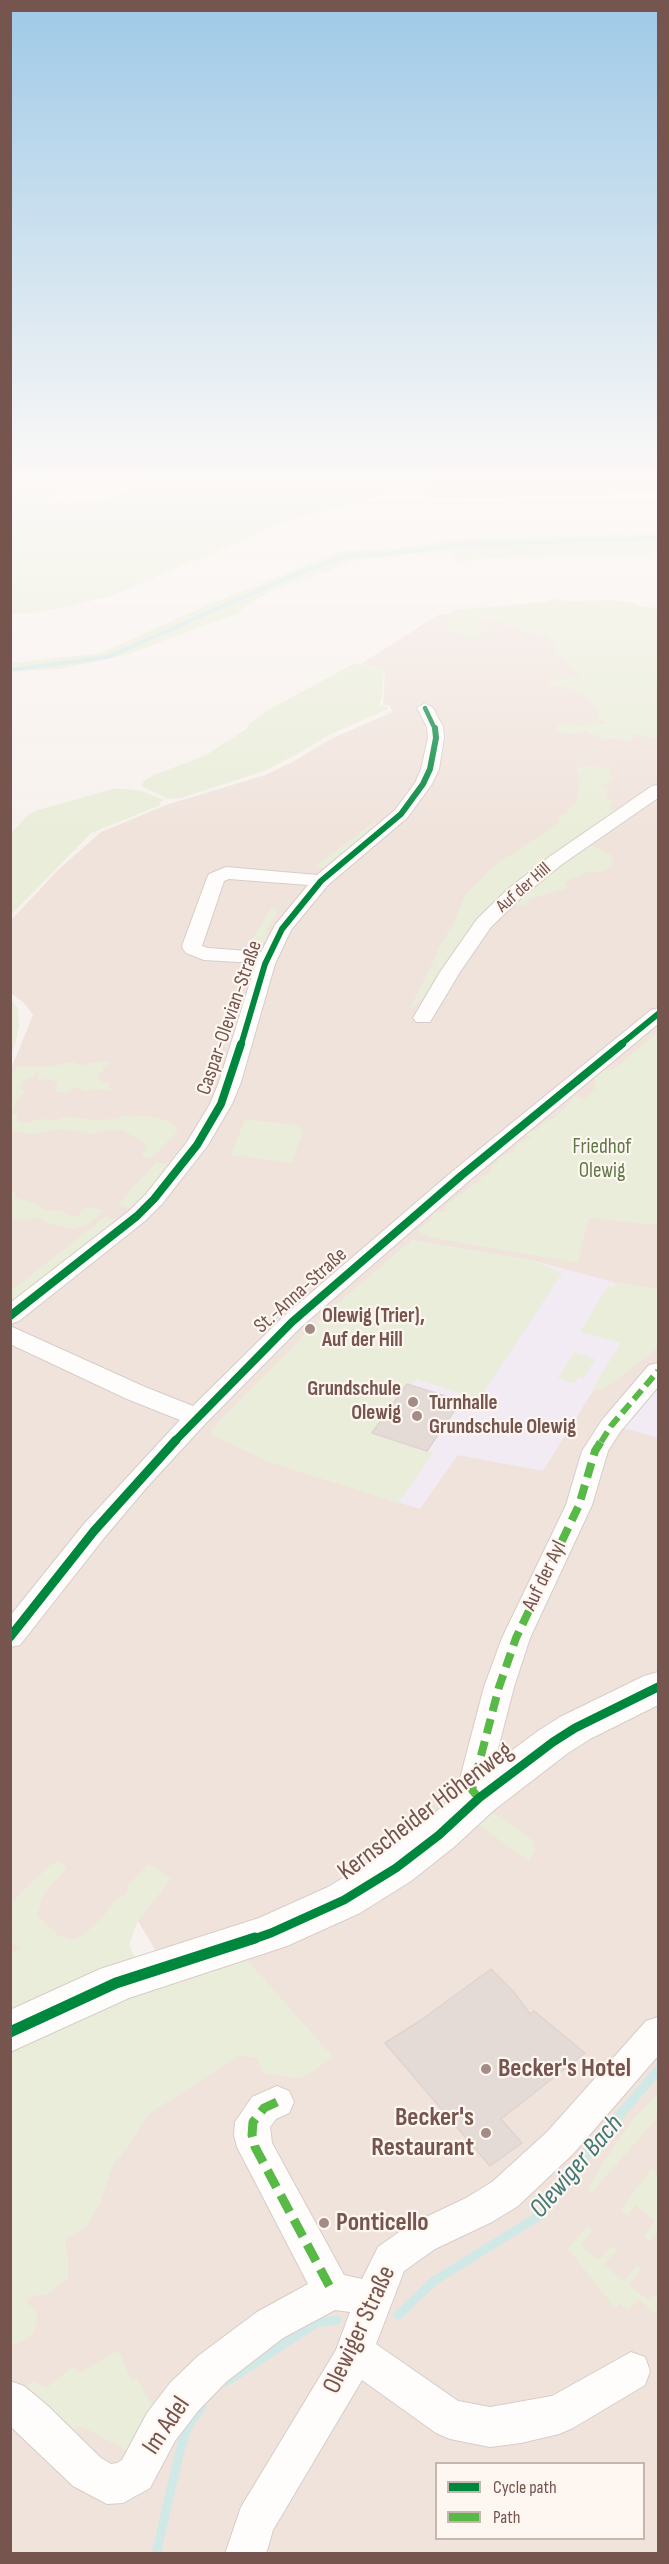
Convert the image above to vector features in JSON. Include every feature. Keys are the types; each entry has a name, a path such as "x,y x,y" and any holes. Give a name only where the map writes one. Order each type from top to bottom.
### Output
{"street":[{"name":"Caspar-Olevian-Straße","path":"10,1316 137,1216 154,1199 196,1145 221,1104 230,1082 267,958 288,921 321,881 393,822 423,784 430,769 436,738 435,727 425,708"},
{"name":"Auf der Hill","path":"423,1018 450,972 484,923 515,893 555,861 658,790"},
{"name":"Caspar-Olevian-Straße","path":"267,958 204,954 193,949 192,946 216,878 225,873 321,881"},
{"name":"St.-Anna-Straße","path":"10,1637 94,1531 196,1417 292,1322 353,1268 658,1014"},
{"path":"10,1334 136,1393 196,1417"},
{"name":"Auf der Ayl","path":"479,1798 472,1790 516,1638 579,1505 599,1445 611,1426 658,1371"},
{"name":"Kernscheider Höhenweg","path":"10,2032 116,1983 271,1933 344,1900 396,1868 439,1835 479,1798 575,1728 658,1687"},
{"name":"Olewiger Straße","path":"245,2553 255,2522 355,2352 382,2276 398,2252 505,2194 560,2144 658,2032"},
{"path":"277,2102 264,2108 253,2122 252,2136 255,2147 332,2291 374,2299"},
{"name":"Im Adel","path":"10,2400 87,2472 107,2484 123,2483 136,2474 162,2427 184,2397 212,2369 270,2325 332,2291"},
{"path":"355,2352 450,2419 490,2427 521,2424 559,2414 631,2371"}],"shaded area":[{"path":"541,603 636,605 658,609 658,2553 11,2553 11,2163 170,1975 129,1906 11,1986 10,1071 33,1015 24,1003 11,993 11,920 59,869 101,832 166,805 265,775 329,740 392,712 390,705 383,705 385,671 361,664 438,615"},
{"name":"Grundschule Olewig","path":"412,1240 531,1260 654,1293 543,1471 458,1455 420,1509 270,1462 214,1436 211,1430 305,1334 309,1336 320,1325 317,1322"},
{"path":"658,1380 658,1438 620,1427"}],"green space":[{"path":"11,597 108,597 43,612 11,614"},
{"path":"228,597 261,597 239,611 242,612 125,655 59,669 11,671 11,663 101,653"},
{"path":"557,598 566,601 611,600 630,602 646,608 658,607 653,609 658,611 658,738 634,734 635,737 629,741 611,738 605,740 584,730 570,734 555,730 557,726 569,723 580,726 596,723 611,725 595,717 599,714 598,709 590,704 589,699 580,692 577,693 563,686 546,686 555,678 575,678 579,674 572,665 567,664 562,656 557,654 559,650 556,648 556,642 547,639 544,635 525,633 518,625 506,626 504,622 495,619 476,621 492,630 478,631 480,635 475,639 468,639 462,633 449,633 452,629 444,627 446,622 442,620 455,620 447,614 453,610 546,602"},
{"path":"355,663 384,671 382,697 379,705 388,707 388,709 331,734 264,771 181,798 169,799 141,786 145,780 154,775 206,755 232,738 236,738 237,734 246,730 248,725 270,709"},
{"path":"575,765 583,768 588,765 602,768 610,766 610,771 606,773 615,778 602,787 608,790 606,798 613,802 609,807 618,813 590,844 611,855 613,859 610,862 613,865 600,873 590,871 567,881 565,883 567,888 529,899 525,905 508,906 430,993 409,1010 438,948 448,935 446,932 451,929 465,895 492,867 558,823 560,815 565,814 577,800 580,777"},
{"path":"116,788 142,791 164,800 159,803 161,805 91,833 11,915 11,833 28,815 38,810"},
{"path":"374,822 384,824 326,869 315,866"},
{"path":"272,907 278,911 267,928 266,941 260,948 244,952"},
{"path":"11,1000 17,1007 19,1024 11,1055"},
{"name":"Friedhof Olewig","path":"658,1032 658,1225 589,1218 577,1263 435,1238 418,1232 431,1220 433,1213 447,1211 446,1205 480,1180 482,1176 490,1174 492,1166 498,1163 497,1158 513,1152 518,1143 525,1141 526,1138 532,1138 527,1135 528,1131 537,1130 544,1122 552,1119 566,1108 574,1096 585,1099 596,1089 594,1080 597,1074 614,1069"},
{"path":"108,1061 110,1064 102,1067 104,1071 99,1074 98,1080 111,1084 108,1087 114,1089 113,1091 92,1089 87,1092 75,1087 69,1092 59,1092 54,1089 58,1082 47,1079 39,1080 39,1074 35,1073 33,1077 22,1081 20,1087 25,1092 11,1111 11,1076 17,1066 48,1067 72,1062 83,1066"},
{"path":"10,1114 17,1114 17,1121 26,1123 38,1119 56,1120 71,1116 91,1120 117,1119 122,1115 134,1117 145,1115 171,1122 178,1131 154,1156 146,1159 141,1155 146,1149 146,1144 123,1130 101,1131 92,1134 63,1129 28,1134 11,1130"},
{"path":"245,1119 296,1125 303,1130 292,1163 231,1155"},
{"path":"156,1162 171,1165 132,1209 118,1204"},
{"path":"11,1190 15,1193 16,1198 34,1203 46,1211 63,1211 69,1215 79,1216 82,1210 89,1207 104,1210 89,1224 74,1229 50,1224 38,1218 24,1220 11,1218"},
{"path":"105,1217 119,1221 11,1306 11,1291"},
{"name":"Grundschule Olewig","path":"412,1240 531,1260 562,1273 479,1399 416,1379 411,1385 407,1384 372,1433 433,1453 398,1503 270,1462 214,1436 211,1430 305,1334 309,1336 320,1325 317,1322"},
{"path":"613,1282 658,1289 658,1348 603,1390 592,1390 621,1343 580,1332 608,1286 614,1288 616,1285"},
{"path":"574,1352 595,1359 583,1378 578,1377 575,1384 558,1378"},
{"path":"485,1807 534,1841 535,1849 529,1861 471,1820"},
{"path":"59,1861 67,1868 43,1895 37,1916 59,1936 73,1940 84,1934 102,1918 114,1901 127,1894 128,1885 149,1864 171,1879 137,1922 129,1946 141,1968 241,1953 333,2057 301,2077 288,2077 266,2074 261,2070 258,2059 241,2055 152,2112 142,2123 128,2147 113,2164 101,2201 88,2225 65,2240 68,2279 47,2294 32,2296 27,2302 37,2313 35,2329 28,2339 12,2345 11,2349 10,1953 22,1947 15,1945 11,1939 14,1926 11,1926 11,1902 51,1864"},
{"path":"658,2093 658,2117 591,2193 588,2189 599,2169 632,2120"},
{"path":"652,2168 658,2173 658,2231 650,2241 643,2236 655,2221 636,2205 627,2216 620,2210"},
{"path":"587,2226 593,2231 581,2245 598,2260 612,2246 617,2250 604,2265 624,2281 637,2266 641,2270 629,2285 649,2301 658,2291 658,2308 655,2313 639,2299 628,2311 620,2304 615,2308 568,2249"},
{"path":"118,2350 132,2381 136,2378 160,2417 129,2452 85,2428 78,2427 65,2437 23,2389 34,2381 46,2388 74,2366 79,2373"}],"building":[{"name":"Turnhalle Grundschule Olewig","path":"407,1384 461,1401 427,1451 372,1433"},
{"name":"Becker's Hotel","path":"491,1969 513,1991 530,2014 534,2011 585,2053 501,2119 522,2143 490,2166 385,2043"}],"waterway":[{"path":"10,670 108,657 245,597"},
{"name":"Olewiger Bach","path":"398,2315 434,2281 542,2214 597,2142 658,2070"},
{"name":"Olewiger Bach","path":"226,2382 316,2323 337,2320"},
{"name":"Olewiger Bach","path":"156,2554 180,2450 188,2426 202,2407"}],"marked path":[{"path":"479,1798 472,1790 499,1687 516,1638 579,1505 595,1451 611,1426 658,1371"},
{"path":"277,2102 264,2108 253,2122 252,2135 255,2147 332,2291"}],"cycle path":[{"path":"10,1316 137,1216 154,1199 197,1145 221,1104 230,1082 265,964 282,929 321,881 401,814 423,784 430,769 436,738 435,727 425,708"},
{"path":"10,1637 94,1531 139,1480 197,1417 292,1322 462,1175 658,1014"},
{"path":"10,2032 116,1983 271,1933 344,1900 396,1868 439,1835 479,1798 553,1742 575,1728 658,1687"}],"place":[{"name":"Olewig (Trier), Auf der Hill","path":"310,1329"},
{"name":"Grundschule Olewig","path":"413,1402"},
{"name":"Turnhalle Grundschule Olewig","path":"417,1416"},
{"name":"Becker's Hotel","path":"486,2069"},
{"name":"Becker's Restaurant","path":"486,2133"},
{"name":"Ponticello","path":"324,2223"}]}
